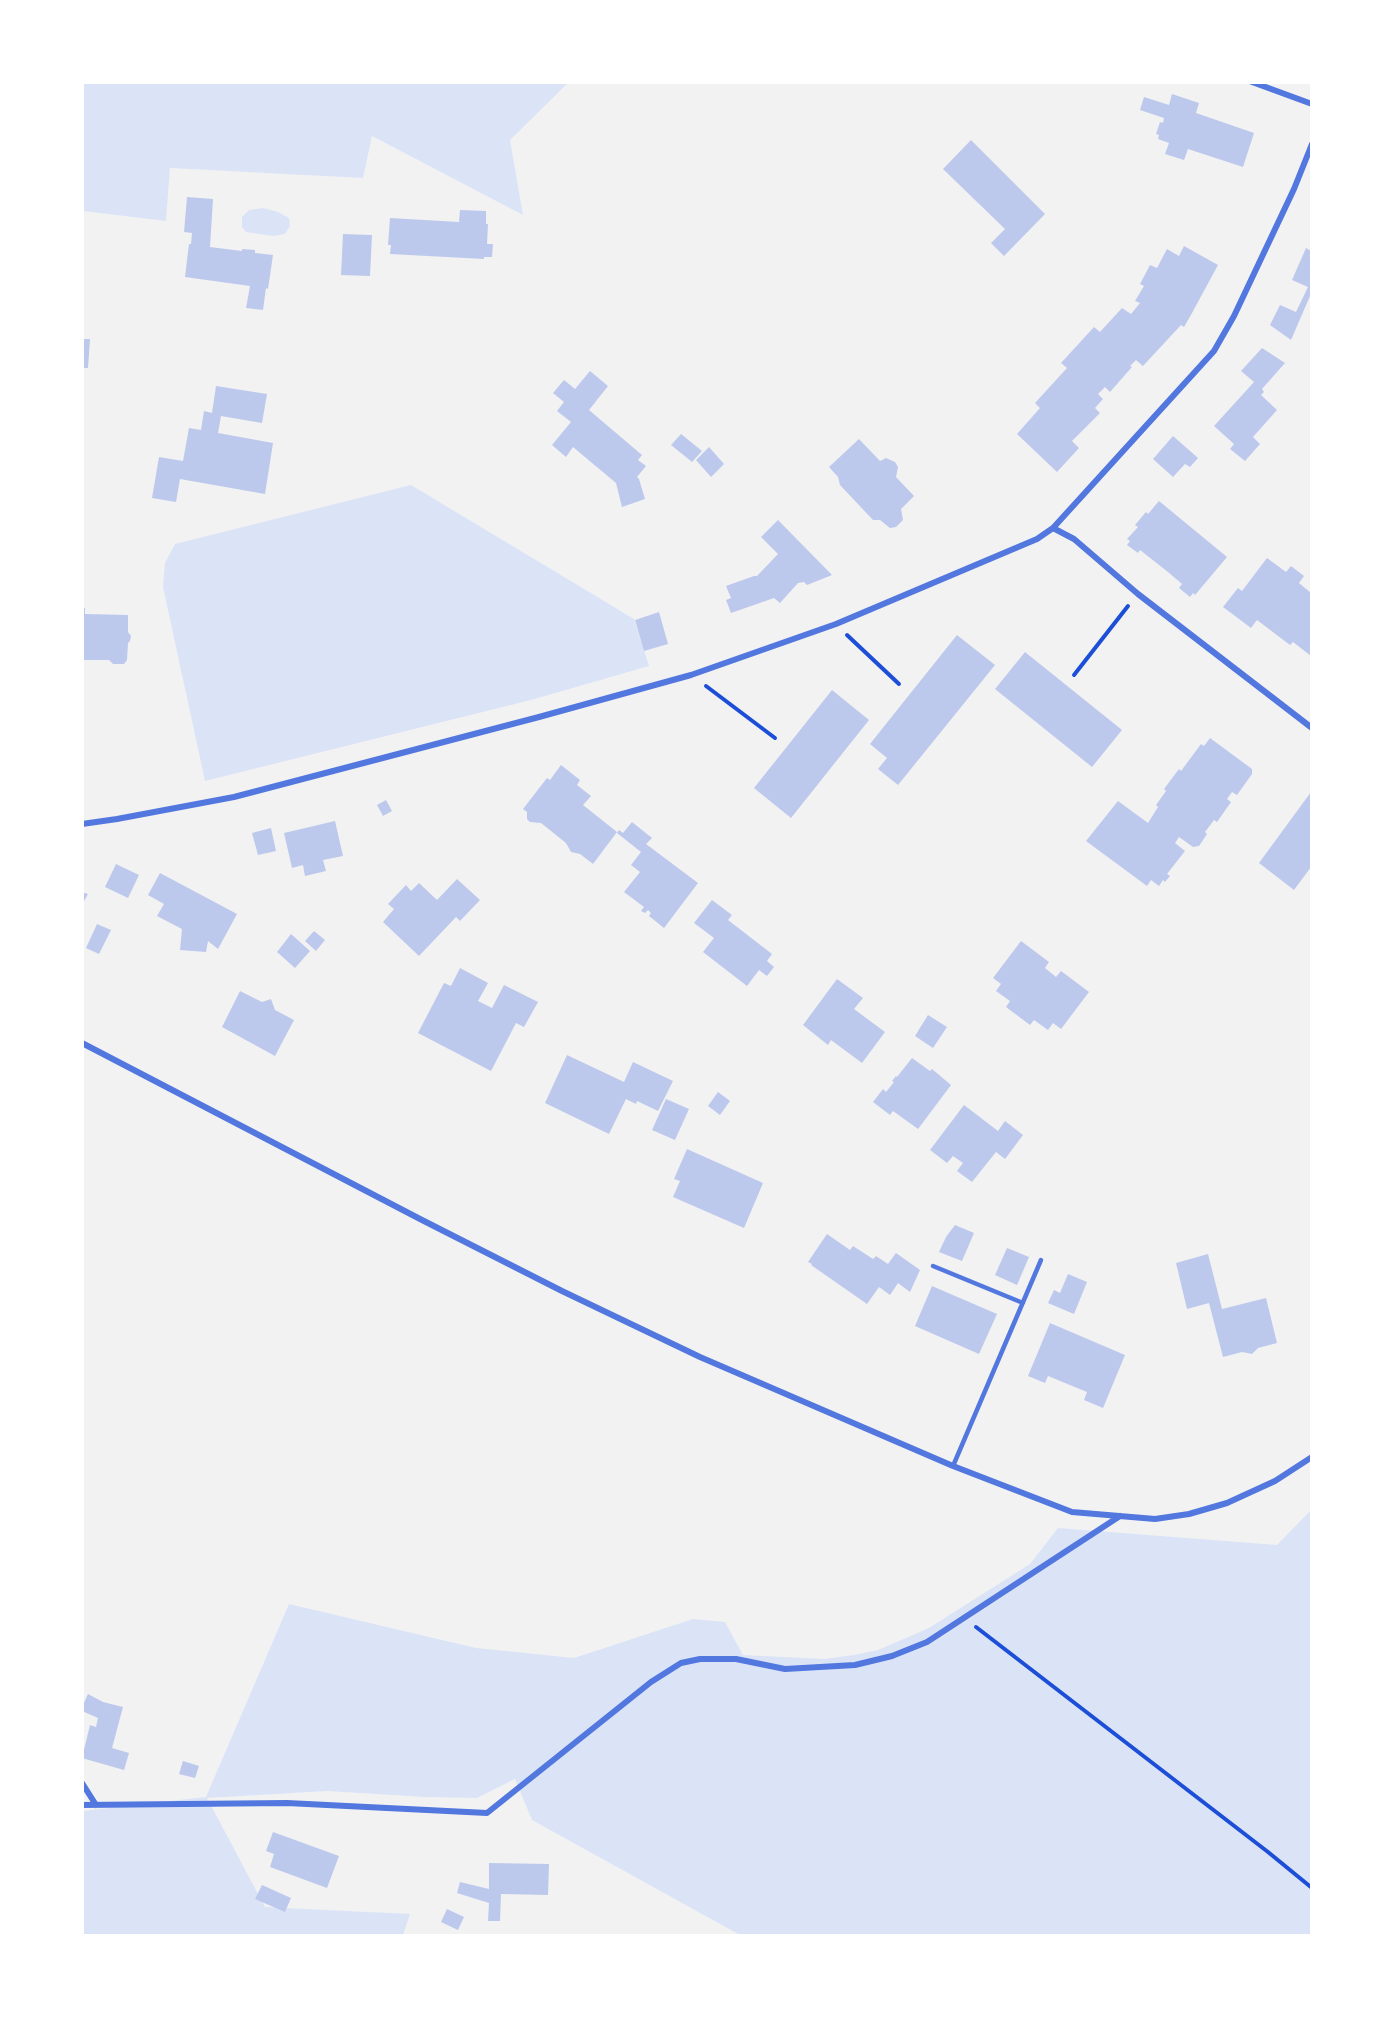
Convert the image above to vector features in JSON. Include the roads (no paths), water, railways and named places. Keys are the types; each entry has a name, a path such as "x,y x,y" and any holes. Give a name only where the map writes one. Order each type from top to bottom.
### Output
{"street":[{"path":"1252,82 1311,104"},
{"path":"82,824 234,797 691,675 836,624 1036,538 1053,528 1214,351 1234,316 1289,200 1311,144"},
{"path":"1053,528 1074,539 1138,594 1311,728"},
{"path":"82,1043 562,1291 700,1356 953,1466 1071,1512 1155,1519 1190,1514 1227,1503 1275,1481 1311,1457"},
{"path":"82,1804 287,1803 487,1813 651,1682 681,1663 700,1659 736,1659 785,1669 855,1665 892,1656 927,1642 1121,1516"},
{"path":"82,1783 96,1805"}],"lane":[{"path":"953,1466 1041,1260"},
{"path":"933,1266 1023,1303"}]}
